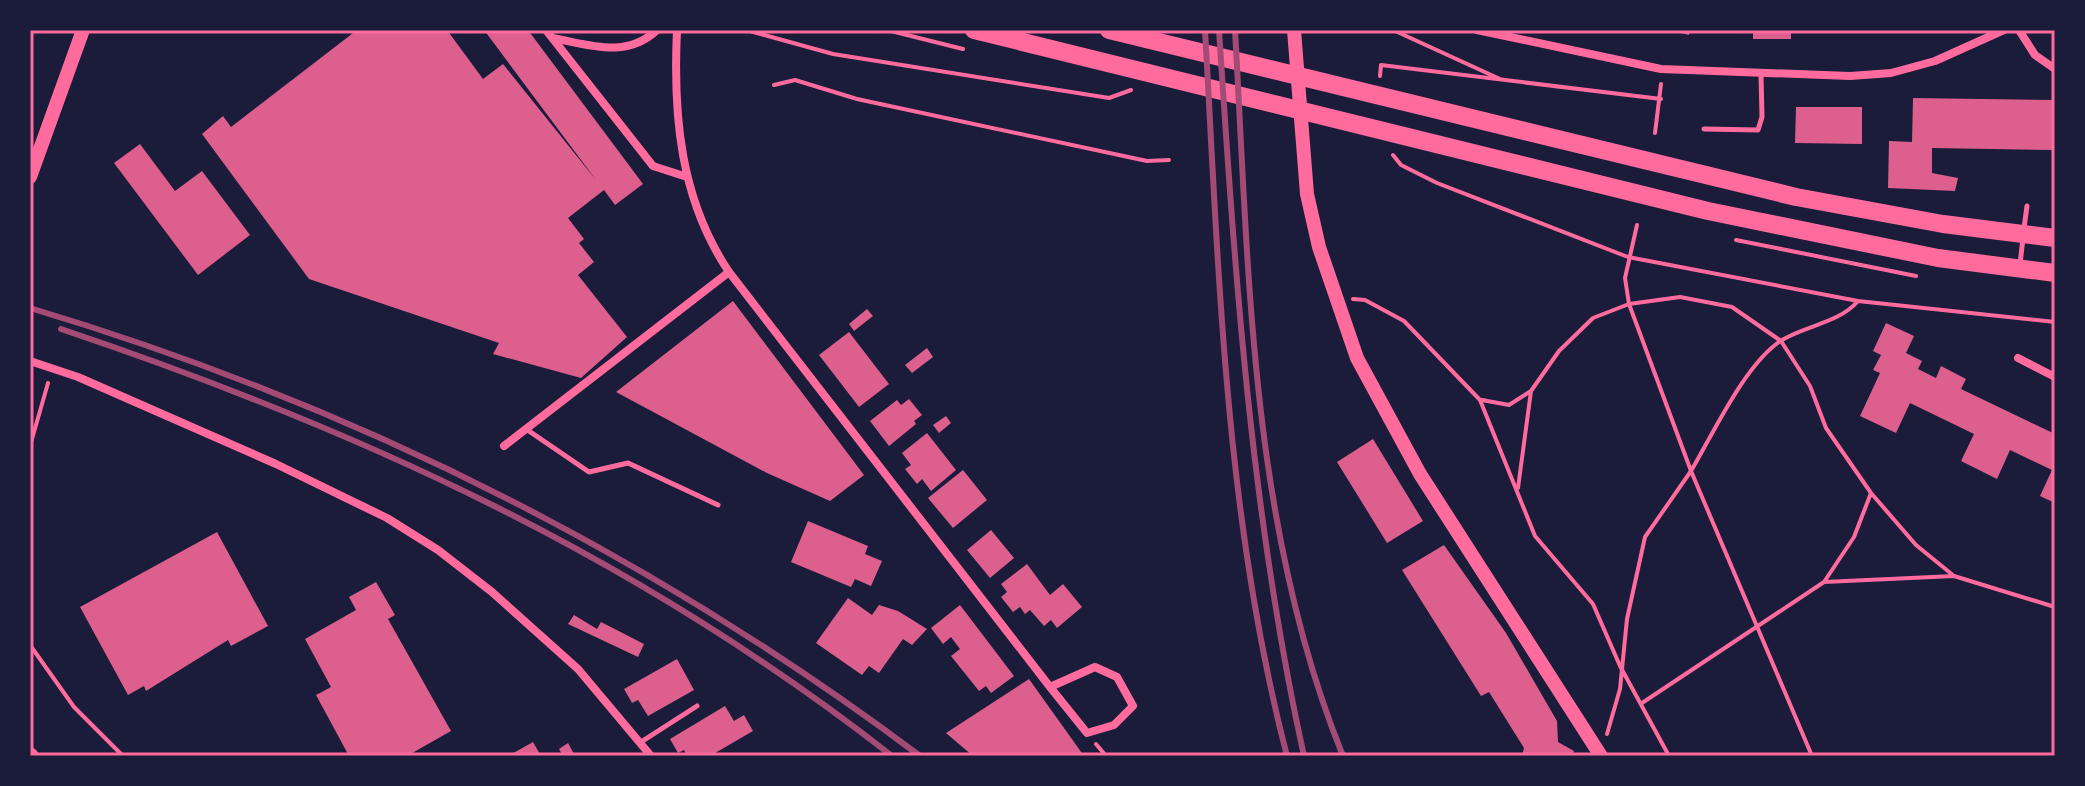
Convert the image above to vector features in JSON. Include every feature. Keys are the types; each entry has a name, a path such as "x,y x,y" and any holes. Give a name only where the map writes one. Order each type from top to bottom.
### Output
{"main road":[{"path":"974,30 1708,211 1938,258 2055,273"},
{"path":"1109,30 1796,197 2055,238"}],"street":[{"path":"30,177 83,30"},
{"path":"549,34 609,49 642,44 657,30"},
{"path":"677,30 674,83 677,135 687,177 711,240 729,272 1050,687 1087,733 1114,725 1133,706 1117,677 1095,667 1050,687"},
{"path":"1294,30 1304,176 1319,247 1357,358 1392,427 1601,756"},
{"path":"1477,30 1661,69 1761,75 1891,73 1949,55 2004,30"},
{"path":"2019,30 2035,55 2055,69"},
{"path":"549,34 653,166 687,177"},
{"path":"504,446 729,272"},
{"path":"2018,358 2055,377"},
{"path":"30,361 276,464 387,518 438,550 492,592 578,669 651,756"}],"lane":[{"path":"1704,129 1758,130 1762,117 1761,75"},
{"path":"2019,268 2027,206"},
{"path":"526,429 589,472 628,463 718,505"},
{"path":"641,742 697,706"}],"path":[{"path":"746,30 833,54 1082,94 1109,98 1131,90"},
{"path":"1393,30 1504,81"},
{"path":"1380,76 1381,65 1661,99"},
{"path":"1655,133 1661,99 1661,69"},
{"path":"1367,73 1394,79"},
{"path":"774,85 795,80 857,99 1147,161 1169,160"},
{"path":"1393,155 1401,165 1437,183 1628,257 1858,301 2055,322"},
{"path":"1637,225 1625,278 1629,304 1691,471 1760,627 1812,756"},
{"path":"1480,400 1509,405 1531,391 1559,351 1593,318 1629,304 1680,297 1732,307 1781,341 1810,386 1826,428 1871,493 1916,545 1954,576"},
{"path":"1335,298 1365,300 1404,321 1480,400 1535,536 1593,604 1620,666 1669,756"},
{"path":"1601,756 1620,689 1620,666 1645,537 1691,471 1757,364 1781,341 1848,312 1858,301"},
{"path":"30,446 52,368"},
{"path":"1518,488 1531,391"},
{"path":"1642,703 1824,582 1854,537 1871,493"},
{"path":"1824,582 1954,576 2055,607"},
{"path":"30,645 74,707 123,756"}],"building":[{"path":"357,30 447,30 483,79 503,64 596,180 484,30 528,30 643,184 615,205 604,190 568,218 584,239 579,243 594,262 578,275 627,337 581,378 493,354 499,343 309,279 202,134 223,116 231,127"},
{"path":"1669,30 1690,30 1689,35"},
{"path":"1753,30 1791,30 1791,39 1753,39"},
{"path":"1913,98 2055,100 2055,150 1932,148 1932,173 1958,178 1955,191 1888,188 1889,141 1912,142"},
{"path":"1796,107 1862,107 1862,144 1795,143"},
{"path":"140,144 175,191 202,171 250,235 198,275 114,163"},
{"path":"733,301 864,475 830,501 767,473 616,392"},
{"path":"867,309 873,316 854,331 849,324"},
{"path":"1886,323 1914,336 1906,353 1922,361 1918,369 1936,378 1941,366 1966,379 1961,389 2055,434 2055,503 2040,496 2052,470 2010,450 1997,479 1961,461 1974,434 1910,403 1896,433 1860,416 1880,373 1873,370 1881,355 1873,351"},
{"path":"849,332 889,384 859,407 819,355"},
{"path":"927,348 933,357 912,373 905,365"},
{"path":"909,399 922,415 914,421 916,424 889,446 870,421 897,400 901,405"},
{"path":"946,416 951,423 939,433 933,425"},
{"path":"927,433 956,470 931,491 922,479 917,484 905,469 911,465 902,453"},
{"path":"1373,439 1423,521 1387,543 1337,462"},
{"path":"963,470 987,500 953,528 928,498"},
{"path":"808,521 868,546 865,554 882,561 871,586 855,579 851,587 791,562"},
{"path":"991,530 1014,558 990,578 967,550"},
{"path":"217,532 268,626 231,646 228,640 146,691 144,686 128,695 80,607"},
{"path":"1444,545 1506,633 1557,721 1558,742 1574,751 1572,756 1522,756 1524,748 1489,692 1481,696 1402,570"},
{"path":"1027,564 1050,595 1063,584 1082,607 1057,628 1051,620 1044,626 1030,610 1025,614 1020,607 1013,612 1001,597 1007,592 1001,584"},
{"path":"376,582 395,615 388,619 451,731 407,756 349,756 316,695 331,687 305,639 356,610 349,597"},
{"path":"848,598 872,615 879,605 898,611 927,629 912,645 903,639 879,673 869,666 862,675 816,643"},
{"path":"960,605 1014,676 991,693 986,686 979,691 951,656 960,649 951,637 943,644 931,628"},
{"path":"574,615 597,629 601,622 644,644 638,657 568,624"},
{"path":"677,659 694,690 648,716 638,700 632,703 624,689"},
{"path":"1029,679 1084,756 973,756 946,733"},
{"path":"725,706 734,721 744,715 753,731 710,756 687,756 684,750 678,753 670,739"},
{"path":"533,742 541,756 508,756"},
{"path":"568,743 575,756 563,756 559,749"}],"railway":[{"path":"1205,30 1221,304 1238,486 1266,666 1287,756"},
{"path":"1219,30 1239,304 1258,485 1286,666 1304,756"},
{"path":"1235,30 1251,306 1259,398 1272,490 1289,580 1312,669 1343,756"},
{"path":"30,308 268,390 383,439 495,492 605,551 712,614 817,682 920,756"},
{"path":"61,329 283,411 495,506 598,561 698,620 796,685 892,756"}]}
